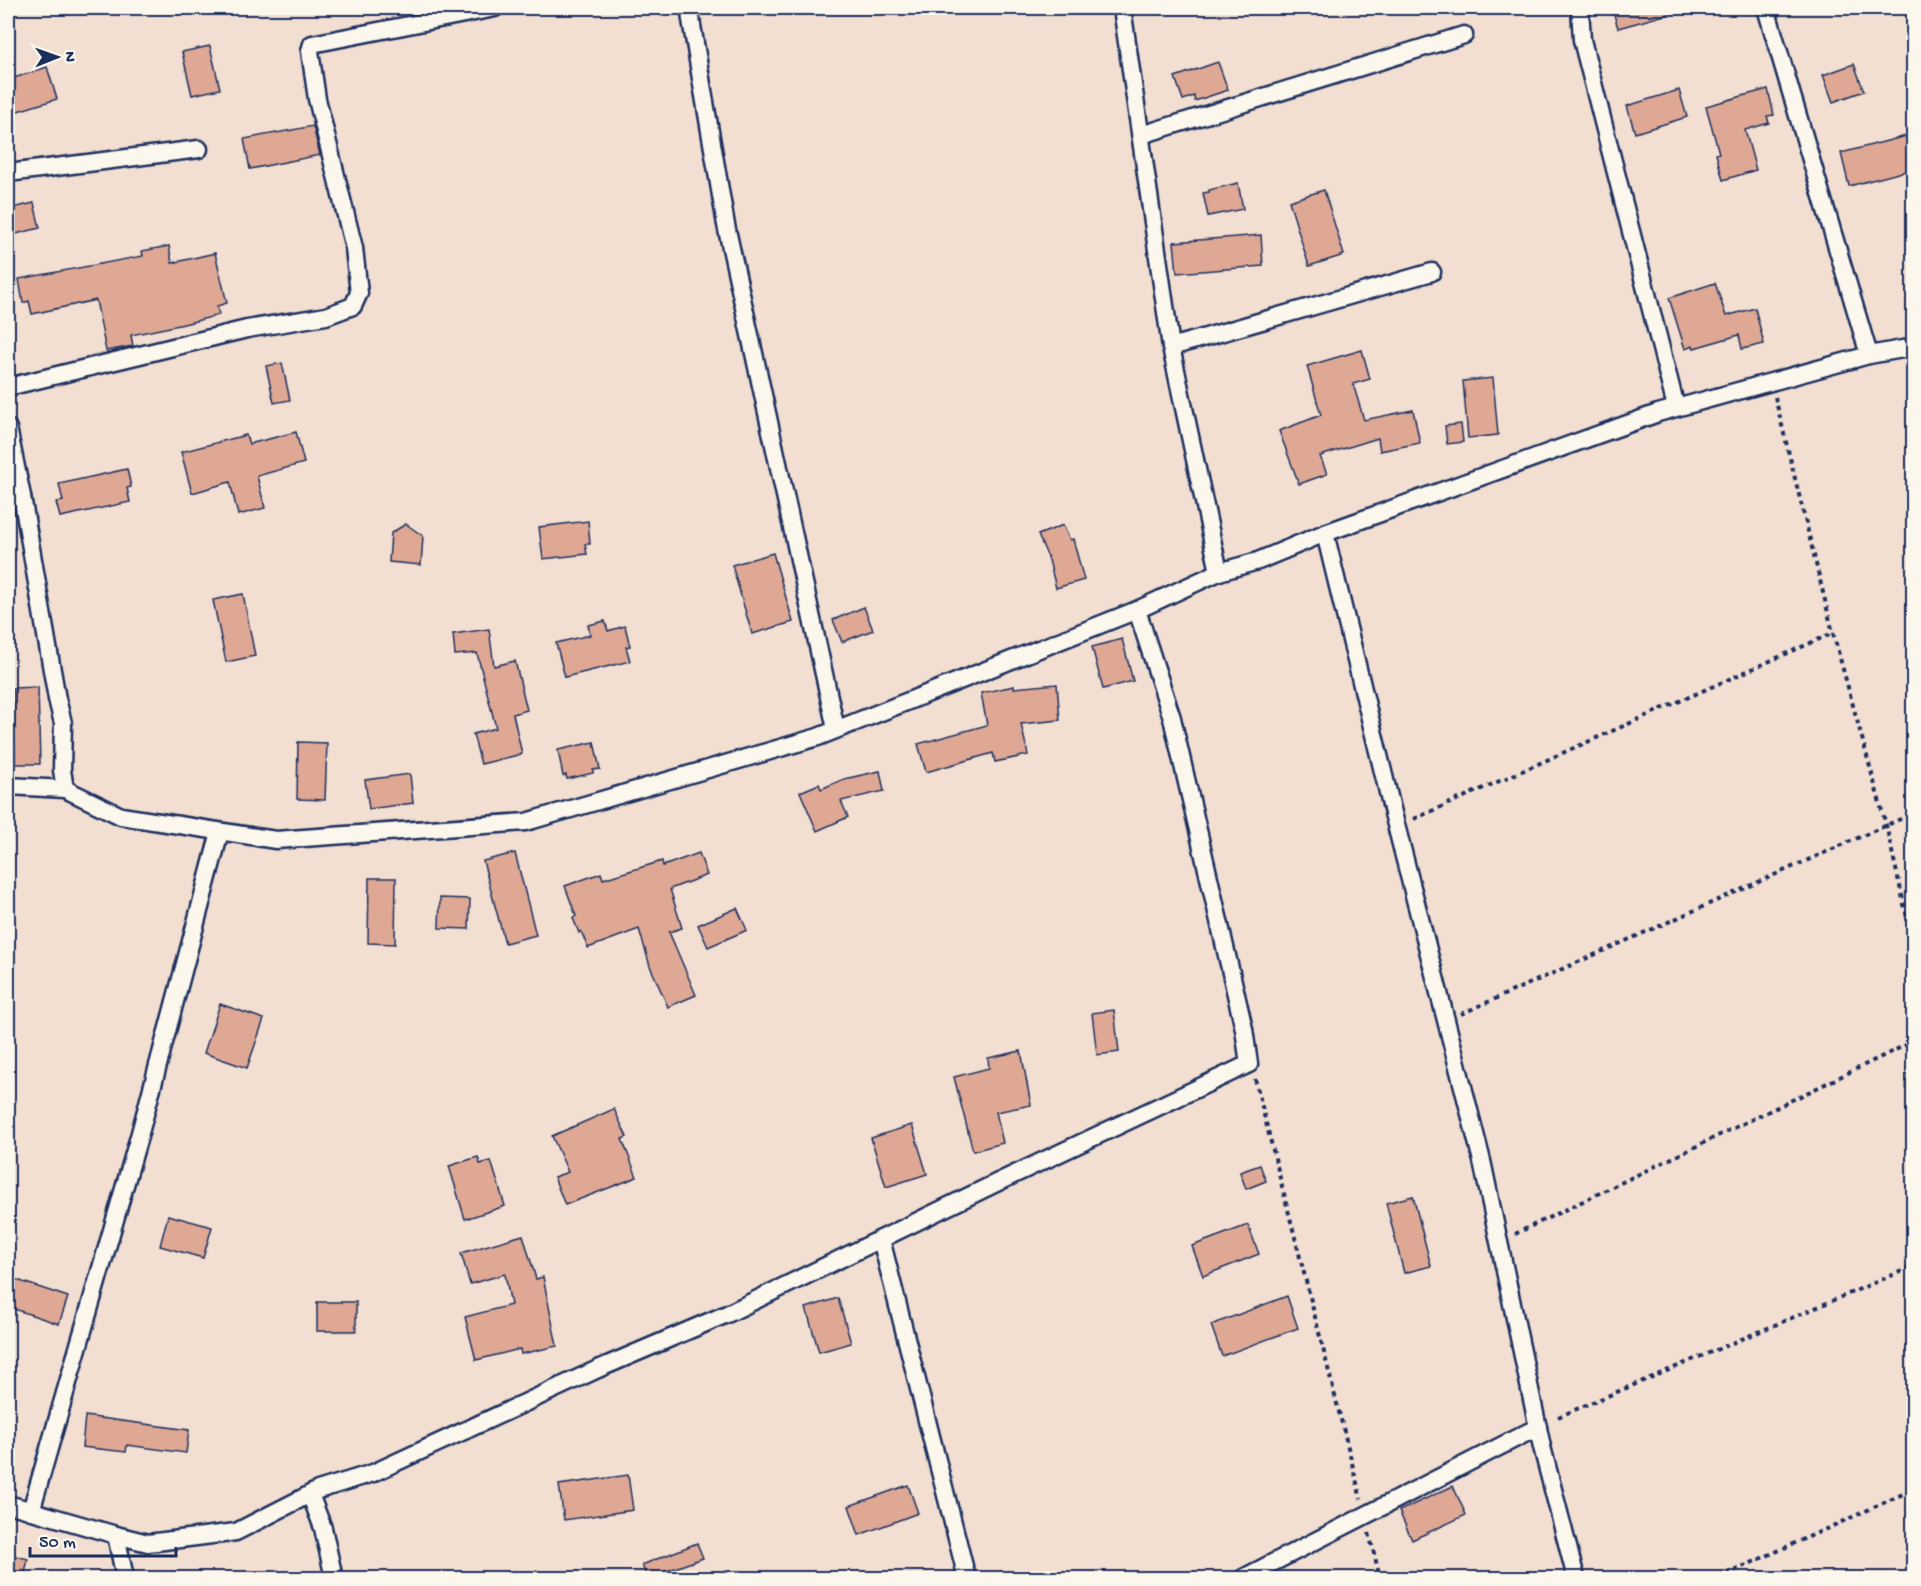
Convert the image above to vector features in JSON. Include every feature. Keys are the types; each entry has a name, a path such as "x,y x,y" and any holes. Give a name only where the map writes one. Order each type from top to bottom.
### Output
{"street":[{"path":"8,387 247,329 326,316 353,306 359,293 354,248 316,99 310,51 312,44 495,8"},
{"path":"689,8 726,225 836,729"},
{"path":"1122,8 1171,347 1219,572"},
{"path":"1580,8 1582,40 1676,407"},
{"path":"1766,8 1869,355"},
{"path":"1141,135 1464,34"},
{"path":"8,172 199,148"},
{"path":"1171,347 1432,272"},
{"path":"8,786 65,789 121,816 276,840 526,822 818,737 1137,610 1219,572 1258,561 1325,532 1676,407 1869,355 1914,347"},
{"path":"8,428 63,723 62,770 65,789"},
{"path":"1325,532 1394,817 1482,1161 1538,1428 1576,1578"},
{"path":"8,1504 116,1536 148,1543 236,1532 310,1494 373,1473 598,1369 727,1314 1249,1064 1244,1029 1172,718 1137,610"},
{"path":"31,1511 140,1133 220,832"},
{"path":"881,1239 967,1578"},
{"path":"1243,1578 1538,1428"},
{"path":"310,1494 323,1528 334,1578"},
{"path":"116,1536 125,1578"}],"path":[{"path":"1771,382 1833,633 1886,825 1914,948"},
{"path":"1414,819 1833,633"},
{"path":"1446,1020 1914,813"},
{"path":"1514,1235 1914,1041"},
{"path":"1253,1069 1380,1578"},
{"path":"1558,1418 1914,1266"},
{"path":"1718,1578 1914,1489"}],"building":[{"path":"1612,8 1675,8 1676,12 1618,28"},
{"path":"210,46 220,89 192,95 182,52"},
{"path":"1218,62 1228,90 1195,101 1194,96 1183,100 1175,77"},
{"path":"1854,64 1864,91 1833,102 1823,75"},
{"path":"47,67 57,99 8,114 8,80"},
{"path":"1768,89 1774,115 1767,116 1769,123 1745,130 1756,170 1723,180 1716,154 1719,153 1706,106"},
{"path":"1679,90 1687,117 1635,133 1627,106"},
{"path":"313,126 320,155 250,169 244,139"},
{"path":"1914,134 1914,169 1849,186 1841,153"},
{"path":"1238,183 1243,209 1208,216 1203,193"},
{"path":"1324,190 1344,255 1309,266 1289,201"},
{"path":"34,203 40,228 8,236 8,209"},
{"path":"1261,235 1263,266 1177,273 1174,242"},
{"path":"169,246 172,263 215,253 227,303 217,306 219,315 131,335 133,346 106,351 96,300 32,314 29,301 23,303 19,279 143,256 142,251"},
{"path":"1715,283 1726,316 1755,308 1764,344 1742,349 1739,335 1685,349 1669,298"},
{"path":"1362,350 1370,379 1353,384 1364,420 1413,410 1420,443 1380,451 1378,438 1320,456 1327,474 1299,484 1279,431 1321,415 1307,366"},
{"path":"282,363 290,400 274,403 266,366"},
{"path":"1493,378 1498,435 1468,438 1463,381"},
{"path":"1461,424 1463,442 1447,444 1445,426"},
{"path":"296,432 304,463 257,476 265,508 238,515 230,482 192,493 181,452 246,435 249,444"},
{"path":"127,469 131,487 127,488 130,502 60,517 56,502 63,501 59,484"},
{"path":"588,521 590,544 585,544 587,554 543,559 539,527"},
{"path":"406,524 423,536 421,565 389,562 391,533"},
{"path":"1063,525 1070,540 1073,539 1084,580 1056,588 1049,560 1038,535"},
{"path":"773,553 793,622 752,634 732,565"},
{"path":"243,594 255,656 226,662 213,600"},
{"path":"864,607 873,630 842,642 833,620"},
{"path":"605,621 608,631 625,626 630,646 626,647 630,661 565,677 556,643 590,635 588,625"},
{"path":"489,629 494,666 515,661 527,710 513,714 522,754 481,764 473,734 496,728 477,653 455,655 453,634"},
{"path":"1122,639 1133,681 1103,689 1092,647"},
{"path":"1057,684 1060,720 1021,724 1028,755 995,762 993,753 926,772 918,744 987,725 981,693 1014,686 1014,688"},
{"path":"38,687 40,764 15,764 13,688"},
{"path":"298,742 327,743 325,800 297,799"},
{"path":"594,742 600,769 567,779 566,775 563,776 558,750"},
{"path":"880,771 884,791 841,801 848,817 817,831 800,792 819,784 821,789 844,779"},
{"path":"410,774 413,803 369,809 365,780"},
{"path":"515,853 536,935 505,943 483,861"},
{"path":"699,853 707,875 670,889 682,928 669,932 696,995 668,1007 650,966 639,929 588,948 573,918 576,916 565,886 601,873 603,879 662,861 663,866"},
{"path":"369,878 396,878 395,944 368,943"},
{"path":"440,898 470,899 469,929 439,928"},
{"path":"737,908 747,930 708,947 698,925"},
{"path":"220,1004 264,1019 247,1068 204,1053"},
{"path":"1114,1010 1119,1052 1097,1055 1092,1013"},
{"path":"1021,1051 1031,1105 996,1112 1003,1143 973,1151 954,1077 989,1068 988,1058"},
{"path":"614,1109 627,1137 622,1139 637,1177 565,1205 554,1177 568,1172 552,1136"},
{"path":"912,1125 927,1174 886,1187 871,1138"},
{"path":"478,1157 480,1164 491,1161 505,1206 465,1219 449,1166"},
{"path":"1260,1165 1266,1181 1246,1189 1240,1172"},
{"path":"1413,1196 1431,1266 1404,1273 1386,1203"},
{"path":"168,1215 212,1227 203,1258 160,1246"},
{"path":"1248,1225 1259,1254 1203,1276 1192,1246"},
{"path":"523,1235 536,1279 543,1277 557,1346 521,1354 520,1349 476,1360 465,1317 511,1305 505,1274 470,1284 461,1253"},
{"path":"8,1277 68,1297 59,1324 8,1307"},
{"path":"1287,1296 1298,1328 1222,1356 1211,1325"},
{"path":"838,1298 851,1343 819,1352 806,1308"},
{"path":"317,1302 356,1302 356,1331 317,1331"},
{"path":"85,1416 189,1430 186,1453 127,1445 126,1452 82,1447"},
{"path":"628,1475 633,1510 564,1520 559,1485"},
{"path":"908,1485 918,1513 859,1535 849,1506"},
{"path":"1453,1486 1466,1515 1412,1540 1399,1511"},
{"path":"697,1543 703,1558 647,1578 642,1565"},
{"path":"8,1554 28,1559 24,1578 8,1578"}]}
